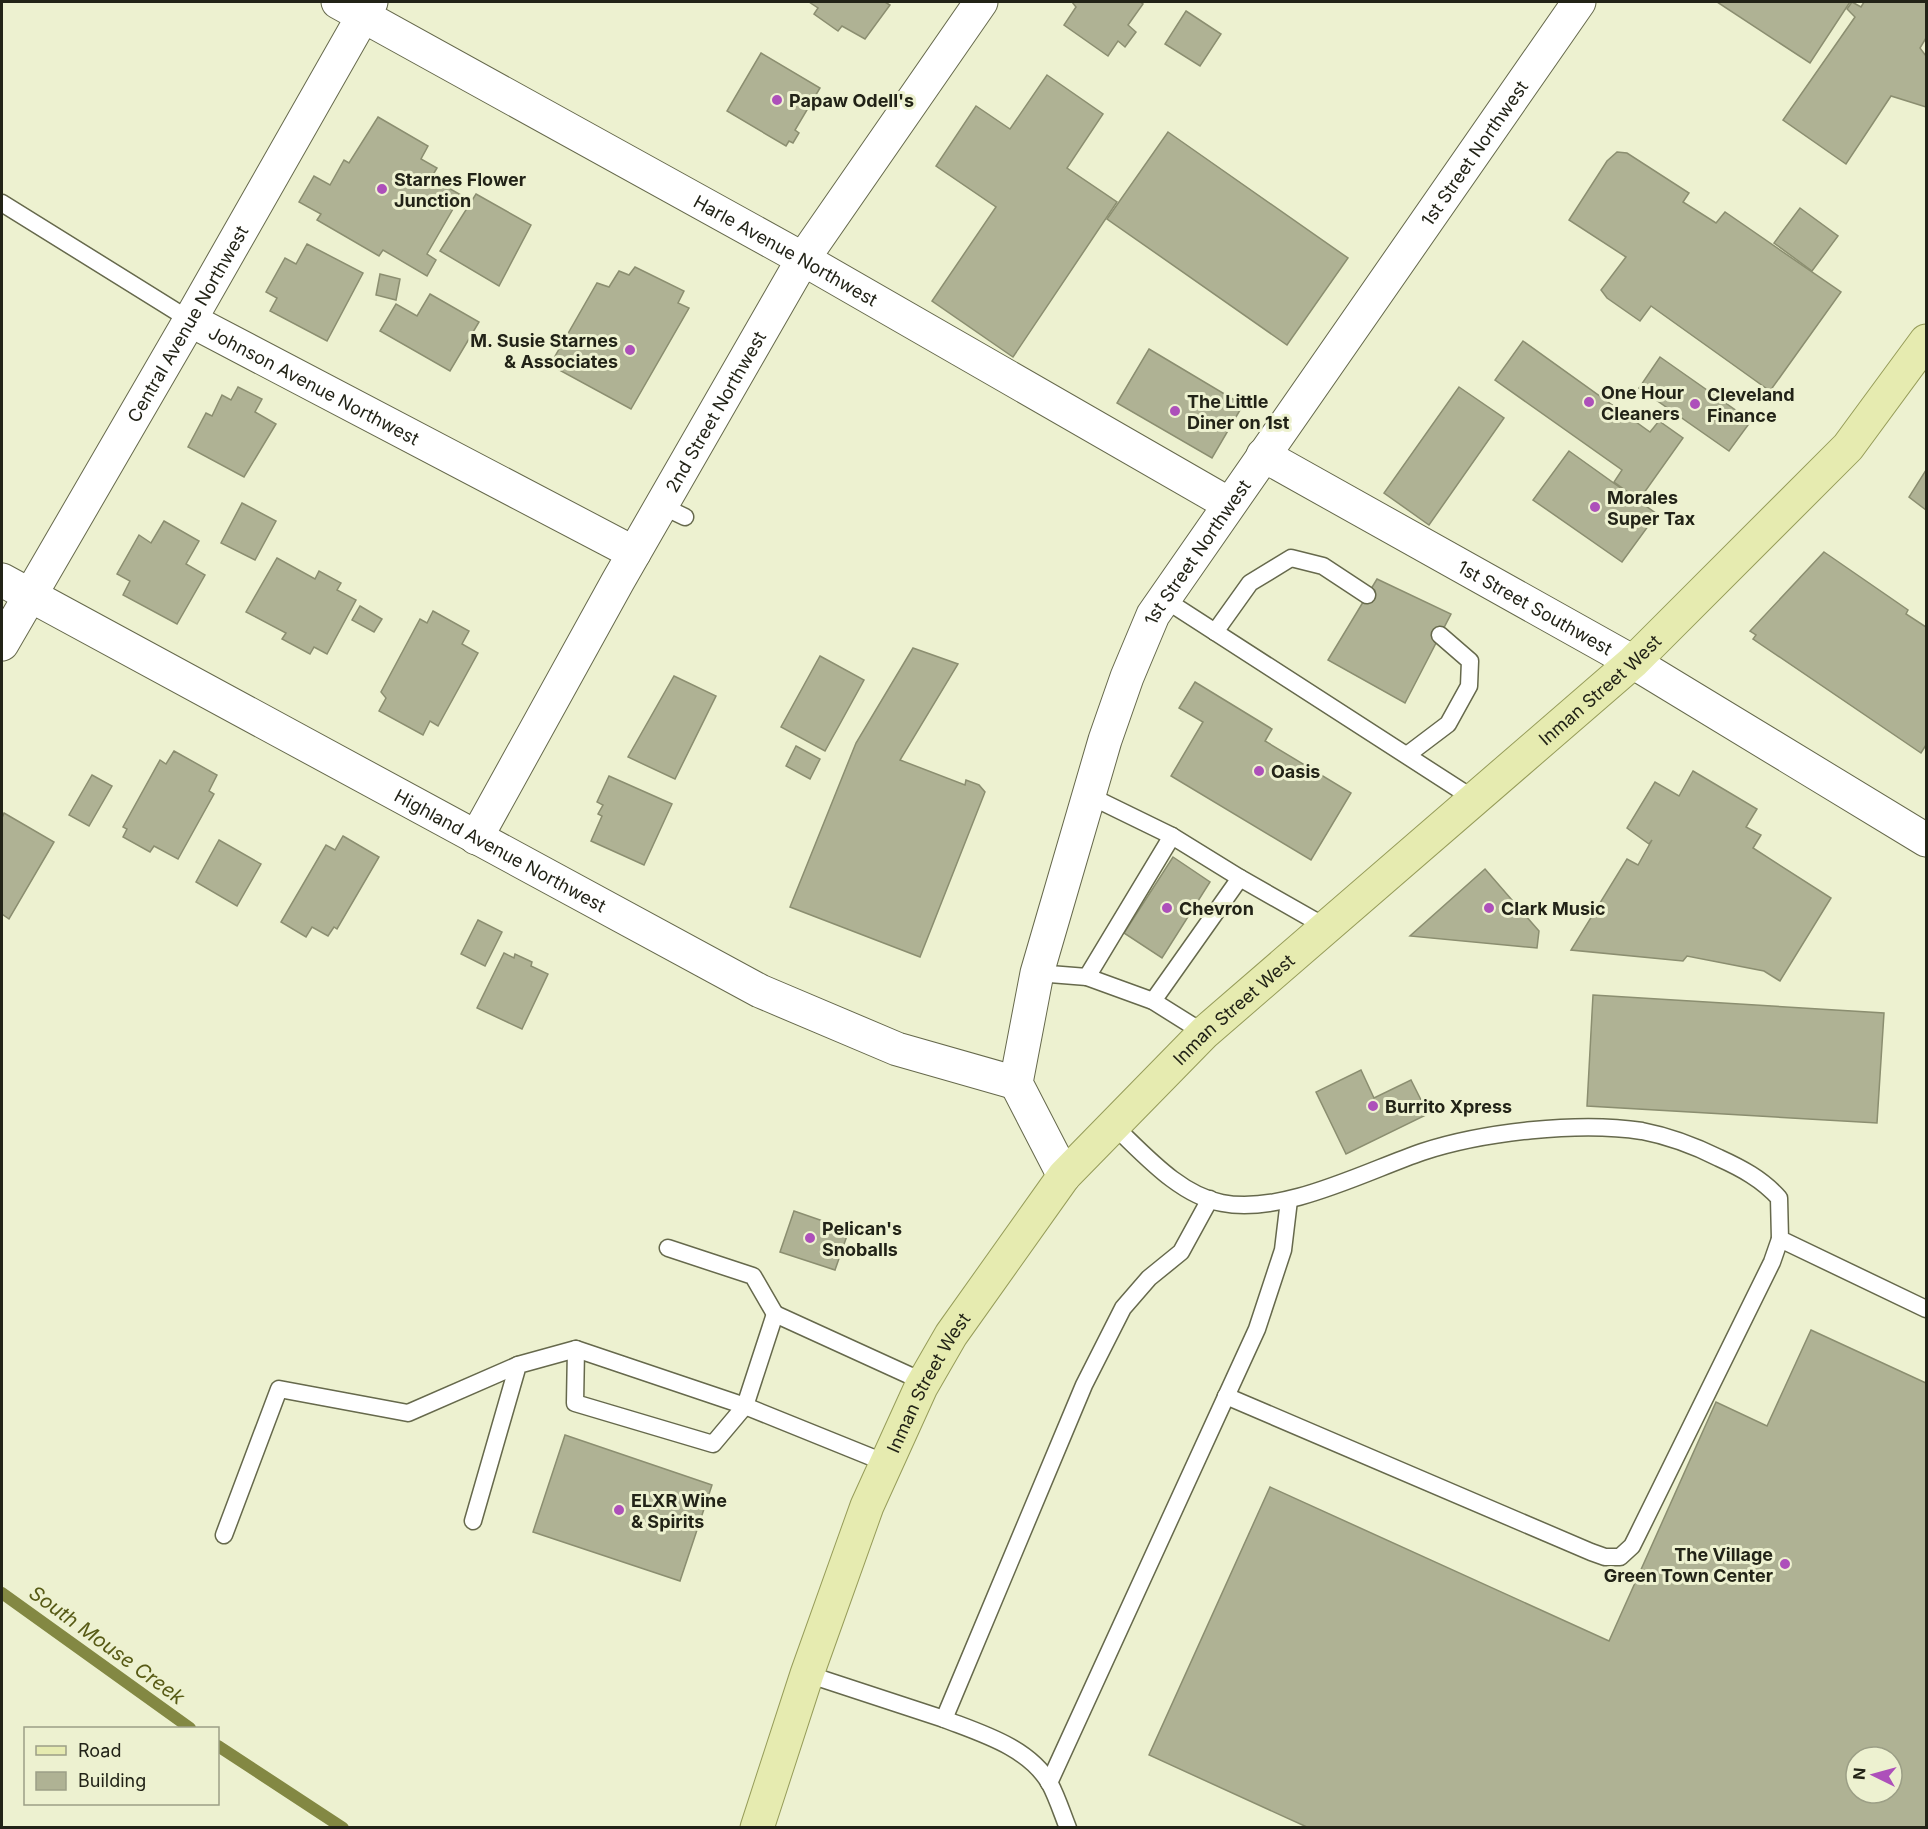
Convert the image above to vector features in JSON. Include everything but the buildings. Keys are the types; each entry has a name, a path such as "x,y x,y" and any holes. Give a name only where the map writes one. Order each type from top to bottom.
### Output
{"main road":[{"name":"Inman Street West","path":"757,1827 807,1674 867,1506 924,1382 951,1335 1064,1176 1204,1033 1633,662 1848,447 1926,341"}],"street":[{"name":"2nd Street Northwest","path":"476,838 634,553 673,511 803,259 981,2"},
{"name":"1st Street Northwest","path":"1016,1083 1037,973 1105,740 1127,677 1153,615 1579,2"},
{"name":"Harle Avenue Northwest","path":"357,6 1229,504"},
{"name":"Central Avenue Northwest","path":"2,644 190,320 357,6"},
{"name":"Johnson Avenue Northwest","path":"190,320 634,553"},
{"name":"1st Street Southwest","path":"1263,455 1633,662 1926,840"},
{"name":"Highland Avenue Northwest","path":"2,580 760,992 897,1049 1016,1083"},
{"path":"1016,1083 1064,1176"}],"lane":[{"name":"Johnson Avenue Northwest","path":"2,203 190,320"},
{"path":"1215,632 1250,583 1292,558 1323,566 1367,595"},
{"path":"1164,599 1474,799"},
{"path":"1407,755 1448,724 1469,686 1470,661 1440,635"},
{"path":"1090,796 1172,837 1326,927"},
{"path":"1087,977 1172,837"},
{"path":"1153,1001 1240,878"},
{"path":"1037,973 1087,977 1153,1001 1204,1033"},
{"path":"1113,1125 1168,1176 1221,1203 1257,1206 1288,1200 1424,1152 1482,1139 1533,1131 1626,1130 1644,1132 1688,1144 1742,1168 1761,1181 1779,1198 1780,1239 1766,1272 1632,1546 1620,1557 1605,1557 1591,1552 1226,1396"},
{"path":"944,1719 1084,1385 1123,1308 1149,1278 1181,1252 1210,1199"},
{"path":"1049,1783 1257,1329 1283,1250 1288,1200"},
{"path":"1780,1239 1926,1309"},
{"path":"668,1248 753,1275 775,1314 924,1382"},
{"path":"576,1349 575,1403 712,1444 745,1406 775,1314"},
{"path":"224,1534 279,1389 408,1413 518,1365 576,1349 745,1406 886,1463"},
{"path":"473,1521 518,1365"},
{"path":"807,1674 944,1719 992,1738 1014,1750 1036,1767 1049,1783 1068,1827"}],"waterway":[{"name":"South Mouse Creek","path":"2,1593 189,1727"},
{"name":"South Mouse Creek","path":"219,1747 343,1828"}],"place":[{"name":"Papaw Odell's","path":"777,100"},
{"name":"Starnes Flower Junction","path":"382,189"},
{"name":"M. Susie Starnes & Associates","path":"630,350"},
{"name":"One Hour Cleaners","path":"1589,402"},
{"name":"Cleveland Finance","path":"1695,404"},
{"name":"The Little Diner on 1st","path":"1175,411"},
{"name":"Morales Super Tax","path":"1595,507"},
{"name":"Oasis","path":"1259,771"},
{"name":"Chevron","path":"1167,908"},
{"name":"Clark Music","path":"1489,908"},
{"name":"Burrito Xpress","path":"1373,1106"},
{"name":"Pelican's Snoballs","path":"810,1238"},
{"name":"ELXR Wine & Spirits","path":"619,1510"},
{"name":"The Village Green Town Center","path":"1785,1564"}]}
